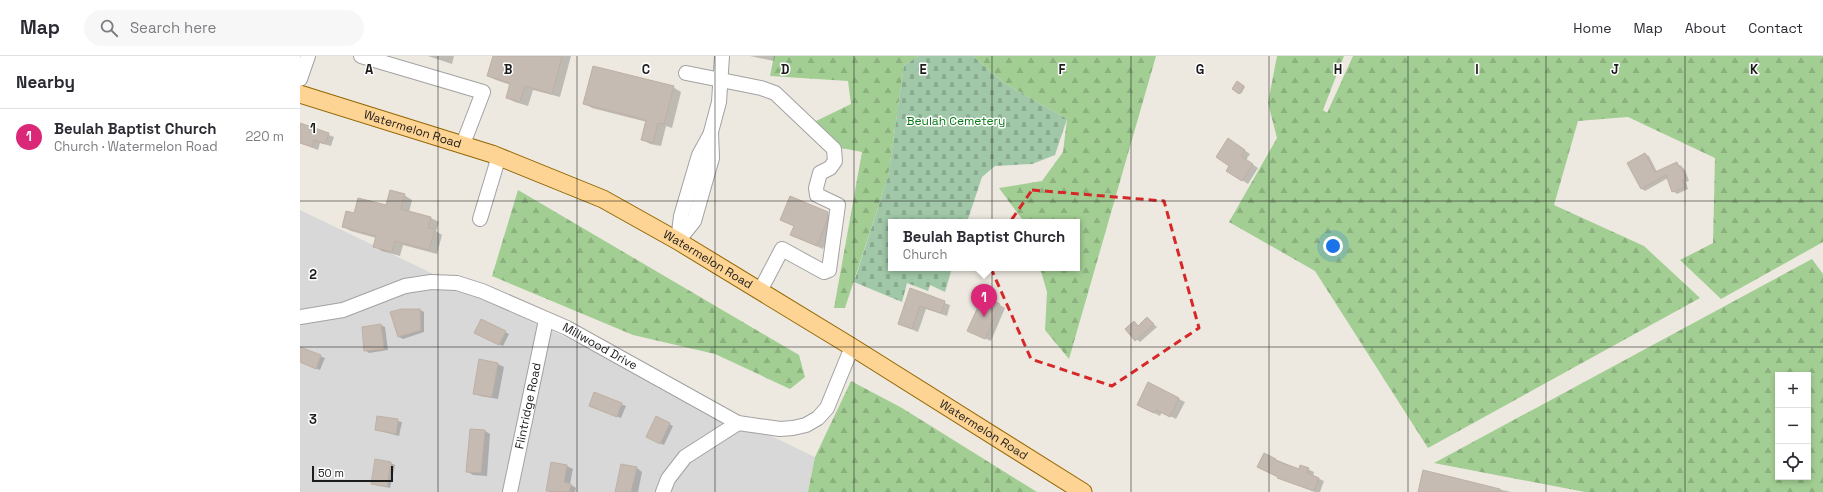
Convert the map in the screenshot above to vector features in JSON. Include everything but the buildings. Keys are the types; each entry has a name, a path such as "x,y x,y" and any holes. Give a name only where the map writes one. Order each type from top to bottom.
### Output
{"main road":[{"name":"Watermelon Road","path":"300,94 499,156 603,199 678,241 852,347 1083,492"}],"street":[{"path":"300,79 308,56"},
{"path":"361,56 483,92 463,144"},
{"path":"678,241 681,216 699,154 711,132 719,102 722,56"},
{"path":"686,73 775,92 834,149 835,161 830,168 820,173 816,188 817,194 838,205 829,270 824,272 782,249 760,291"},
{"path":"480,219 499,156"},
{"name":"Millwood Drive","path":"300,318 344,310 368,302 404,286 444,282 457,283 482,291 579,334 738,423 780,429 800,427 812,422 826,408 852,347"},
{"name":"Flintridge Road","path":"510,492 546,320"},
{"path":"663,492 668,479 685,457 738,423"}],"highlighted area":[{"path":"1032,190 1164,201 1199,328 1112,386 1031,359 986,257"}],"shaded area":[{"path":"300,210 815,457 808,492 300,492"}],"green space":[{"path":"774,56 919,56 904,65 888,177 845,308 834,308 862,152 836,147 814,122 851,104 848,81 770,76"},
{"name":"Beulah Cemetery","path":"919,56 973,56 1004,83 1067,119 1055,155 1032,164 995,166 982,177 968,219 888,219 888,271 951,271 945,292 930,285 928,291 907,283 902,302 854,282 888,177 904,65"},
{"path":"973,56 1156,56 1069,359 1045,330 1047,292 1041,271 1080,271 1080,219 1022,219 999,188 1042,181 1063,152 1067,119 1004,83"},
{"path":"1277,56 1344,56 1323,110 1327,113 1353,56 1823,56 1823,242 1721,299 1680,260 1713,243 1715,158 1628,117 1578,121 1554,205 1644,246 1700,298 1428,448 1315,271 1229,222 1277,138 1268,103"},
{"path":"518,190 799,355 805,377 790,389 715,354 633,335 492,276"},
{"path":"1812,259 1823,274 1823,492 1585,492 1434,463"},
{"path":"851,381 902,408 1037,492 808,492 815,457"}],"place":[{"name":"Beulah Baptist Church","path":"984,317"}]}
